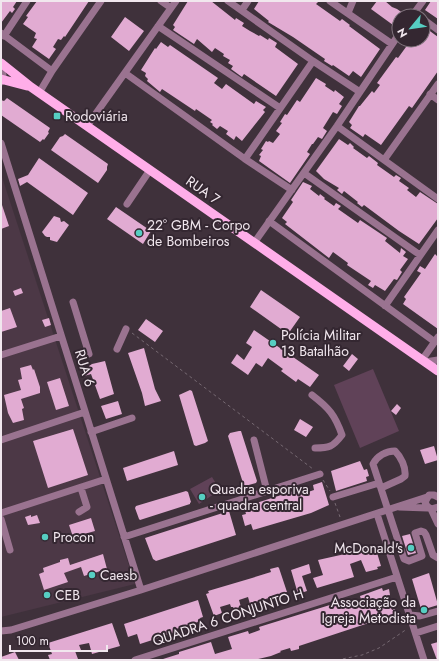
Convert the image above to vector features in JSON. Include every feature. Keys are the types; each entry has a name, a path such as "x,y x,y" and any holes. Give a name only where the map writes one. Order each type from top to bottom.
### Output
{"main road":[{"name":"RUA 7","path":"1,64 39,93 438,371"},
{"name":"RUA 7","path":"2,80 31,87"}],"street":[{"path":"27,1 3,34 52,71"},
{"path":"39,93 52,71 101,1"},
{"path":"161,1 171,8"},
{"path":"87,126 176,1"},
{"path":"228,1 360,92"},
{"path":"242,10 248,1"},
{"path":"330,1 391,43"},
{"path":"348,13 353,1"},
{"path":"158,26 280,108"},
{"path":"254,243 337,126 391,46"},
{"path":"245,159 313,61"},
{"path":"1,64 3,72 2,80"},
{"path":"125,73 245,159 292,190"},
{"path":"384,160 438,84"},
{"path":"430,94 438,100"},
{"path":"337,126 438,199"},
{"name":"RUA 6","path":"1,143 3,154 141,590"},
{"path":"127,204 150,170"},
{"path":"304,173 420,255"},
{"path":"269,222 384,306 436,340 424,361"},
{"path":"384,306 438,230"},
{"path":"73,302 90,354"},
{"path":"117,349 126,329"},
{"path":"1,355 61,336"},
{"path":"424,361 438,360"},
{"path":"312,395 325,406 337,421 342,436 335,444 326,448 315,448"},
{"path":"1,440 85,412"},
{"path":"91,432 132,418"},
{"path":"254,440 267,491"},
{"path":"333,497 380,485 401,479 405,476 403,464 395,451 385,453 375,460 374,467 380,485 389,510 405,560 408,561 422,556 415,533 421,531 426,535 433,555 438,558"},
{"path":"124,537 320,474"},
{"path":"1,514 106,479"},
{"path":"79,512 87,507 81,488"},
{"path":"1,631 11,630 141,590 399,507 431,495 437,495"},
{"path":"427,497 425,502 432,508 438,524"},
{"path":"399,507 432,508"},
{"path":"377,514 424,660"},
{"path":"1,519 10,550"},
{"name":"QUADRA 6 CONJUNTO H","path":"135,660 397,577"},
{"path":"410,615 420,616 438,611"},
{"path":"415,630 438,626"},
{"path":"1,637 11,630"}],"path":[{"path":"126,329 320,474"},
{"path":"338,660 362,655 415,630"}],"shaded area":[{"path":"1,174 135,584 1,617"},
{"path":"373,369 399,431 360,448 334,385"},
{"name":"Quadra esporiva - quadra central","path":"212,477 220,490 199,504 190,489"}],"building":[{"path":"1,1 17,1 13,7 15,9 12,13 10,11 1,23"},
{"path":"37,1 89,1 65,37 64,36 61,40 58,39 53,47 56,49 49,59 32,47 37,39 34,38 36,33 23,24 28,17 26,16"},
{"path":"188,1 211,1 235,20 236,18 244,23 242,26 259,36 260,35 268,40 269,38 277,43 275,47 298,64 276,96 244,74 242,77 231,69 233,66 228,63 230,60 223,56 224,54 215,48 212,52 197,39 194,44 173,30 175,27 173,25"},
{"path":"259,1 319,1 316,4 340,21 342,19 380,49 361,77 353,71 349,76 333,65 332,66 324,61 325,59 293,37 268,22 269,21 254,9"},
{"path":"377,1 385,1 394,8 391,8 391,24 371,9"},
{"path":"431,1 438,1 438,19 431,14 431,8 426,8"},
{"path":"125,17 144,31 129,51 111,37"},
{"path":"431,32 438,37 438,71 412,108 409,106 381,145 365,134 363,137 350,128 352,125 349,122 359,106 372,91 374,93 380,85 377,83 396,57 398,58 405,48 431,48"},
{"path":"161,42 168,47 170,45 218,78 214,83 222,89 226,84 254,104 256,101 266,107 263,110 265,112 242,141 236,136 234,140 226,134 228,131 220,126 217,129 210,122 212,120 196,109 195,111 162,89 160,92 147,81 148,79 145,76 146,73 141,70 155,48 156,49"},
{"path":"316,78 326,84 325,86 334,92 335,90 344,97 339,104 342,106 337,114 333,112 323,128 327,131 322,139 318,137 312,144 307,152 310,154 290,183 259,161 261,156 259,155 263,150 261,149 266,141 273,143 280,134 276,131 282,123 280,122 285,114 287,115 297,100 300,102"},
{"path":"7,98 50,128 49,133 44,140 43,139 40,142 1,115 1,100 4,101"},
{"path":"65,134 108,164 107,170 98,183 51,150 60,137"},
{"path":"339,139 348,145 350,143 354,147 353,148 367,158 369,156 378,163 377,165 394,177 396,175 401,178 399,181 409,188 407,190 416,197 420,192 438,204 438,218 419,244 364,205 362,207 344,191 342,194 337,190 339,188 324,179 316,171"},
{"path":"39,158 88,193 73,215 27,182 20,186 18,179 28,175"},
{"path":"303,182 312,186 310,189 319,196 320,194 334,206 336,203 341,206 338,209 358,223 360,220 387,238 385,241 400,253 401,248 406,252 403,256 408,259 400,270 402,272 397,280 394,279 385,291 375,285 373,288 368,285 371,281 347,265 348,263 333,252 329,258 285,224 287,222 282,218 293,202 291,200"},
{"path":"1,205 9,226 1,229"},
{"path":"116,207 151,231 143,244 107,219"},
{"path":"54,216 60,218 61,222 64,221 69,225 57,242 50,240 50,237 45,236 42,232"},
{"path":"435,254 438,257 438,329 403,304 406,299 404,297 421,273 417,271 420,266 425,269"},
{"path":"21,288 23,293 15,296 13,291"},
{"path":"261,290 300,317 288,334 250,307"},
{"path":"10,308 17,327 1,332 1,311"},
{"path":"49,318 51,325 45,327 42,320"},
{"path":"146,319 163,331 155,342 138,330"},
{"path":"254,330 319,375 310,387 298,379 296,382 281,371 283,369 268,358 262,367 256,363 248,375 231,363 237,354 244,360 252,347 246,343"},
{"path":"144,348 155,389 161,401 145,406 128,353"},
{"path":"352,354 358,359 349,371 343,366"},
{"path":"105,361 114,394 100,399 91,374 84,376 82,371 90,368 89,366 92,364"},
{"path":"31,365 33,370 34,369 40,387 40,393 21,399 24,408 22,409 24,420 13,423 8,413 4,395 21,390 18,380 22,379 20,368"},
{"path":"60,378 69,406 56,410 47,382"},
{"path":"190,390 192,391 208,441 196,446 194,445 179,395"},
{"path":"118,401 122,414 106,419 101,406"},
{"path":"397,404 401,408 396,415 391,411"},
{"path":"300,419 313,427 306,437 294,430"},
{"path":"73,429 88,475 48,488 33,441"},
{"path":"241,431 257,481 256,483 245,486 228,436 230,433"},
{"path":"434,446 438,460 425,464 420,450"},
{"path":"174,451 178,465 127,481 123,468"},
{"path":"360,461 364,470 367,469 369,476 366,477 367,481 336,491 331,471"},
{"path":"322,482 329,505 311,513 253,530 251,524 245,526 242,515 246,514 244,507 303,488 305,493 314,490 313,485"},
{"path":"186,491 188,492 191,502 190,504 140,520 139,519 135,508 136,506"},
{"path":"229,511 236,535 156,561 153,559 145,538"},
{"path":"31,515 31,517 37,515 40,523 28,525 25,517"},
{"path":"91,518 95,531 73,537 69,525"},
{"name":"McDonald's","path":"410,534 416,553 408,555 402,536"},
{"path":"373,545 375,546 381,566 377,567 378,569 366,572 361,560 350,564 354,577 317,588 313,578 323,575 318,560 345,554"},
{"path":"103,554 107,569 84,576 81,567 64,573 68,582 44,590 39,574 44,572 43,568 68,558 70,565"},
{"path":"309,564 311,573 302,576 307,591 298,594 291,570"},
{"path":"278,567 287,592 250,604 248,597 239,600 241,607 234,609 230,604 220,607 222,613 214,616 206,594 209,593 208,591 271,572 270,569"},
{"path":"429,573 438,605 421,609 412,579"},
{"path":"382,588 383,591 389,589 390,595 387,596 392,610 395,609 396,614 299,646 299,649 291,651 290,648 271,656 254,660 163,660 179,654 179,652 211,642 215,654 232,649 228,637 248,631 249,634 260,630 259,627 346,600 348,607 362,603 360,596"},
{"path":"198,600 203,617 200,618 201,621 176,629 177,632 140,644 137,634 128,637 124,624"},
{"path":"112,623 120,646 92,654 89,643 79,645 81,650 75,651 78,659 50,660 48,655 52,654 48,643"},
{"path":"438,642 438,660 437,660 431,644"},
{"path":"15,652 19,660 1,660 1,657"}],"place":[{"name":"Rodoviária","path":"57,116"},
{"name":"22° GBM - Corpo de Bombeiros","path":"139,233"},
{"name":"Polícia Militar 13 Batalhão","path":"273,343"},
{"name":"Quadra esporiva - quadra central","path":"202,497"},
{"name":"Procon","path":"45,537"},
{"name":"McDonald's","path":"411,548"},
{"name":"Caesb","path":"92,575"},
{"name":"CEB","path":"47,595"},
{"name":"Associação da Igreja Metodista","path":"424,610"}]}
